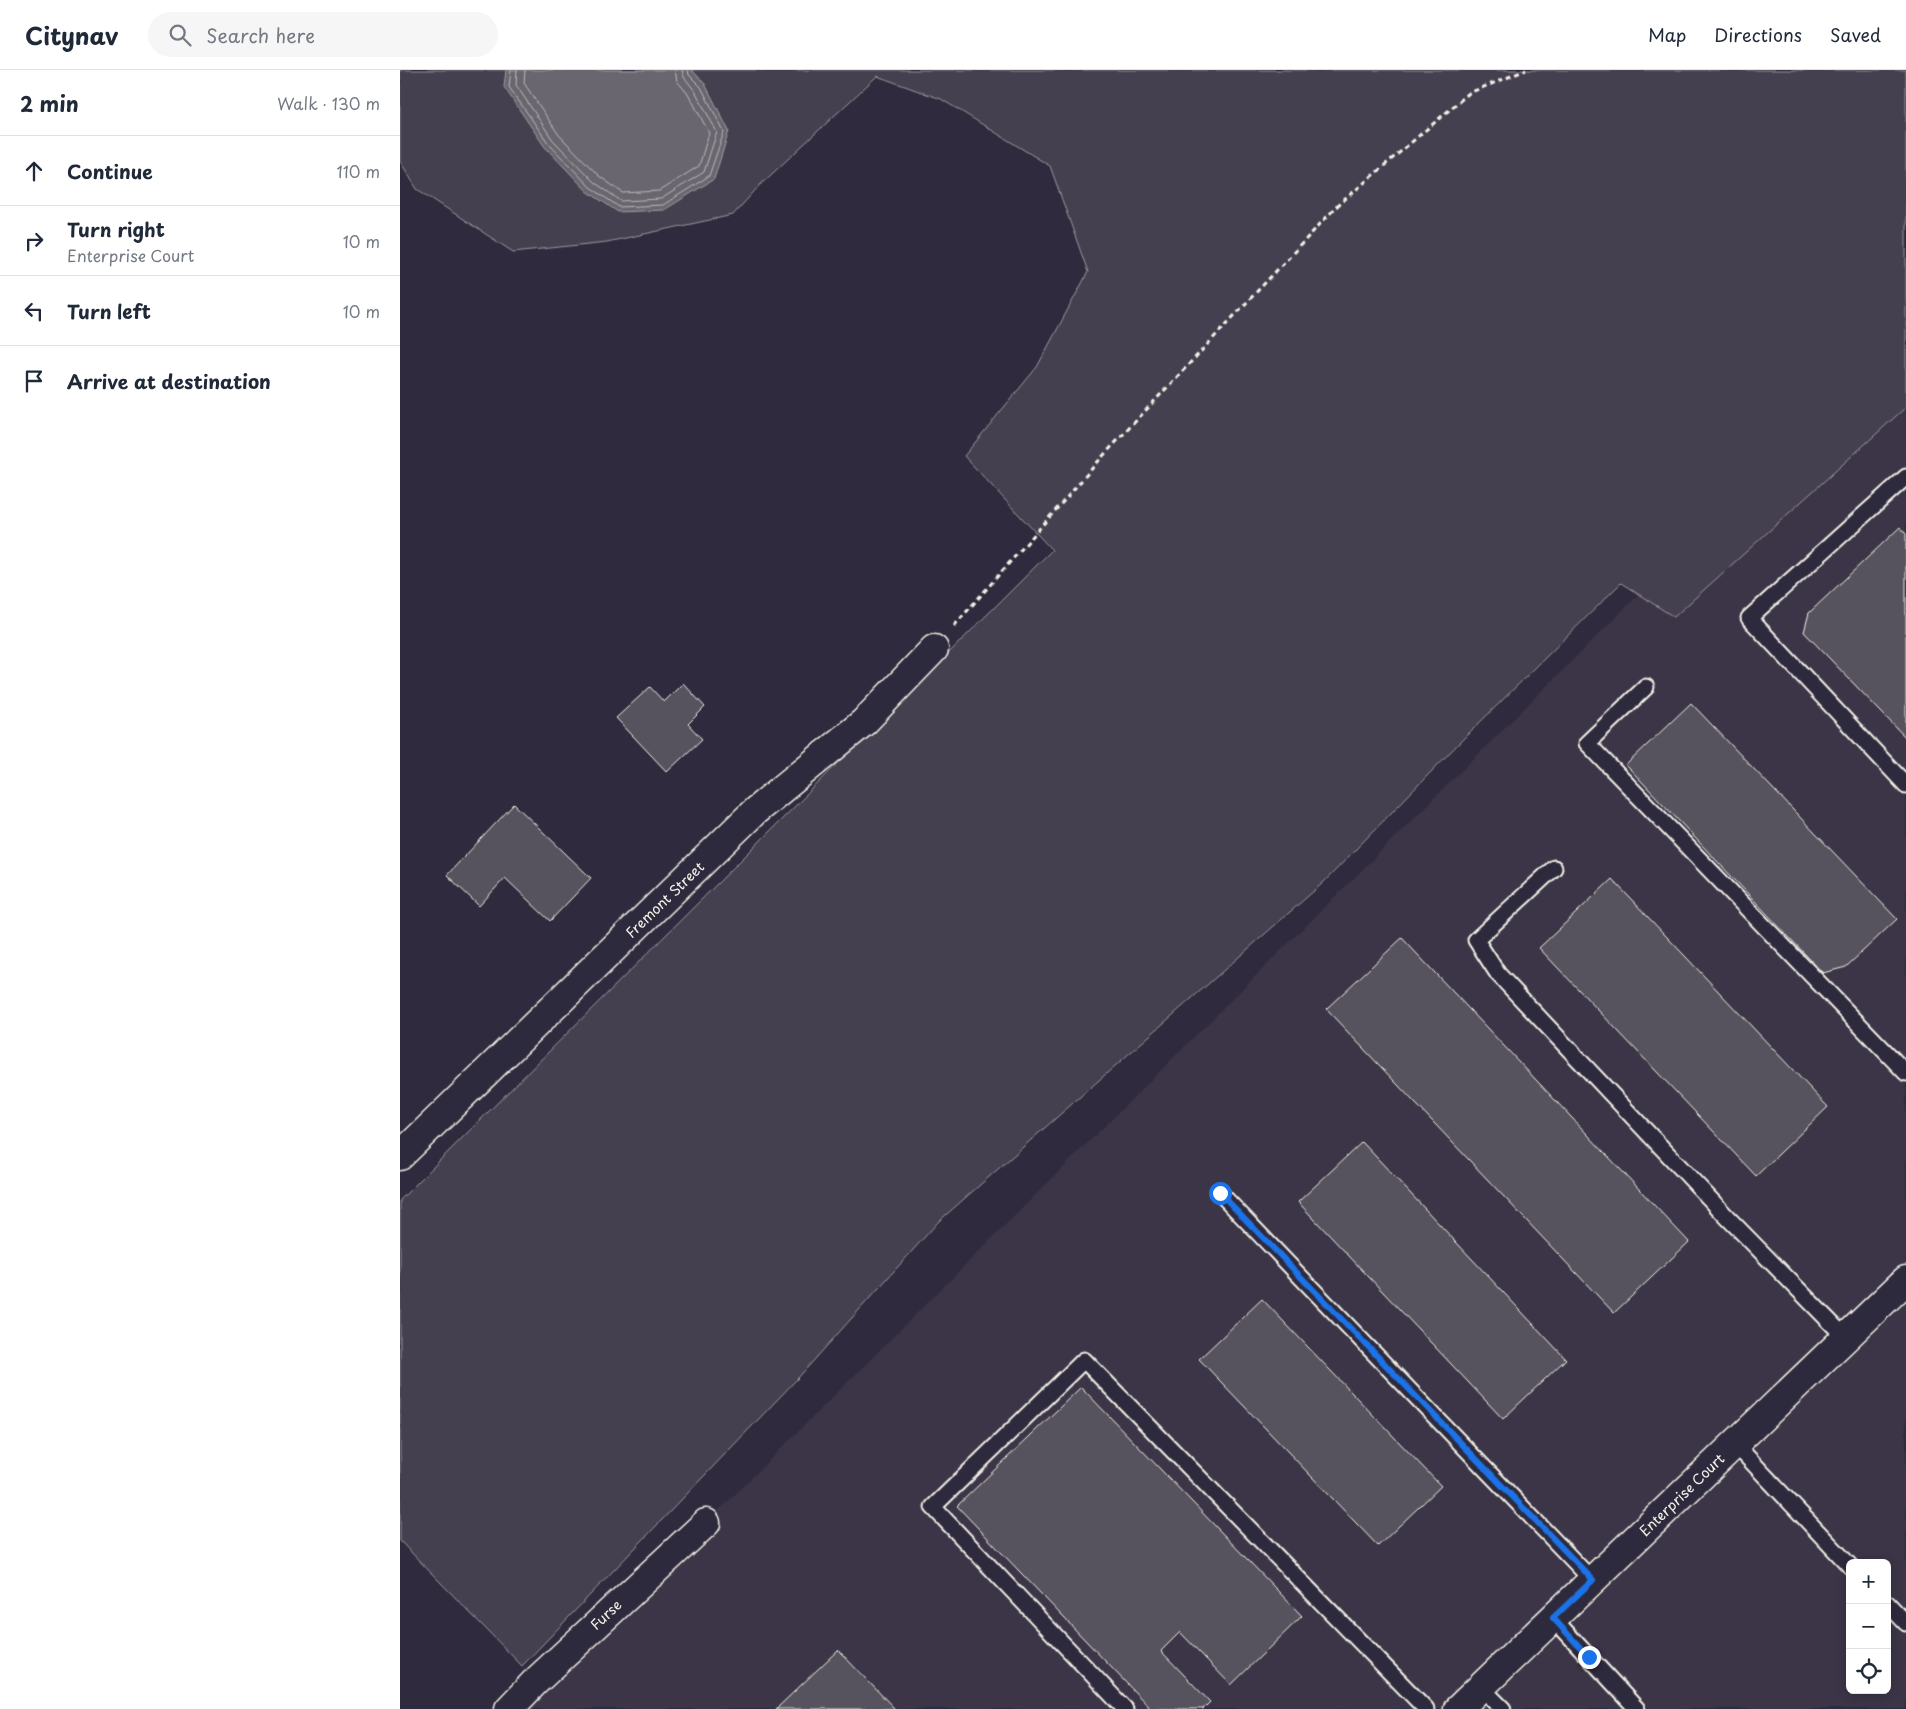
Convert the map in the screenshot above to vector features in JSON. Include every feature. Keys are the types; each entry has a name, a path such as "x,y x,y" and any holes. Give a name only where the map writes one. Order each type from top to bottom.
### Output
{"street":[{"name":"Fremont Street","path":"400,1156 756,811 864,722 934,649"},
{"name":"Enterprise Court","path":"1458,1709 1906,1280"},
{"name":"Furse","path":"509,1709 534,1682 706,1523"}],"lane":[{"path":"1906,477 1749,618 1906,785"},
{"path":"1646,687 1587,743 1906,1073"},
{"path":"1554,868 1476,940 1498,974 1728,1218 1846,1338"},
{"path":"1220,1193 1593,1580"},
{"path":"1126,1709 933,1507 1084,1360 1426,1709"},
{"path":"1735,1444 1846,1562"},
{"path":"1888,1604 1906,1623"},
{"path":"1553,1618 1637,1709"},
{"path":"1482,1687 1504,1709"}],"path":[{"path":"934,649 1103,456 1337,206 1469,93 1526,70"}],"shaded area":[{"path":"400,70 1906,70 1906,407 1674,617 1621,583 1461,741 1324,882 939,1221 798,1378 522,1666 400,1541 400,1200 1052,550 964,456 1037,367 1088,272 1050,166 941,99 877,76 759,186 733,215 607,242 513,252 417,189 400,161"},
{"path":"1882,352 1906,377 1906,1709 508,1709 706,1523"}],"water":[{"path":"506,70 692,70 705,84 729,131 714,179 664,210 618,212 587,191 545,147 504,87"}],"building":[{"path":"1900,527 1906,534 1906,738 1804,632 1809,613"},
{"path":"683,683 705,707 688,724 702,739 667,772 616,718 650,687 664,702"},
{"path":"1691,703 1897,919 1846,967 1823,973 1626,765"},
{"path":"514,804 591,878 550,921 505,878 479,906 447,875"},
{"path":"1612,879 1828,1107 1756,1176 1539,948"},
{"path":"1402,938 1689,1242 1614,1313 1326,1009"},
{"path":"1362,1142 1566,1359 1503,1419 1298,1202"},
{"path":"1262,1299 1441,1486 1378,1546 1199,1359"},
{"path":"1081,1387 1302,1616 1231,1685 1180,1632 1161,1651 1210,1702 1203,1709 1151,1709 957,1506"},
{"path":"838,1650 895,1709 776,1709"}],"route":[{"path":"1220,1193 1593,1580 1553,1618 1589,1657"}]}
